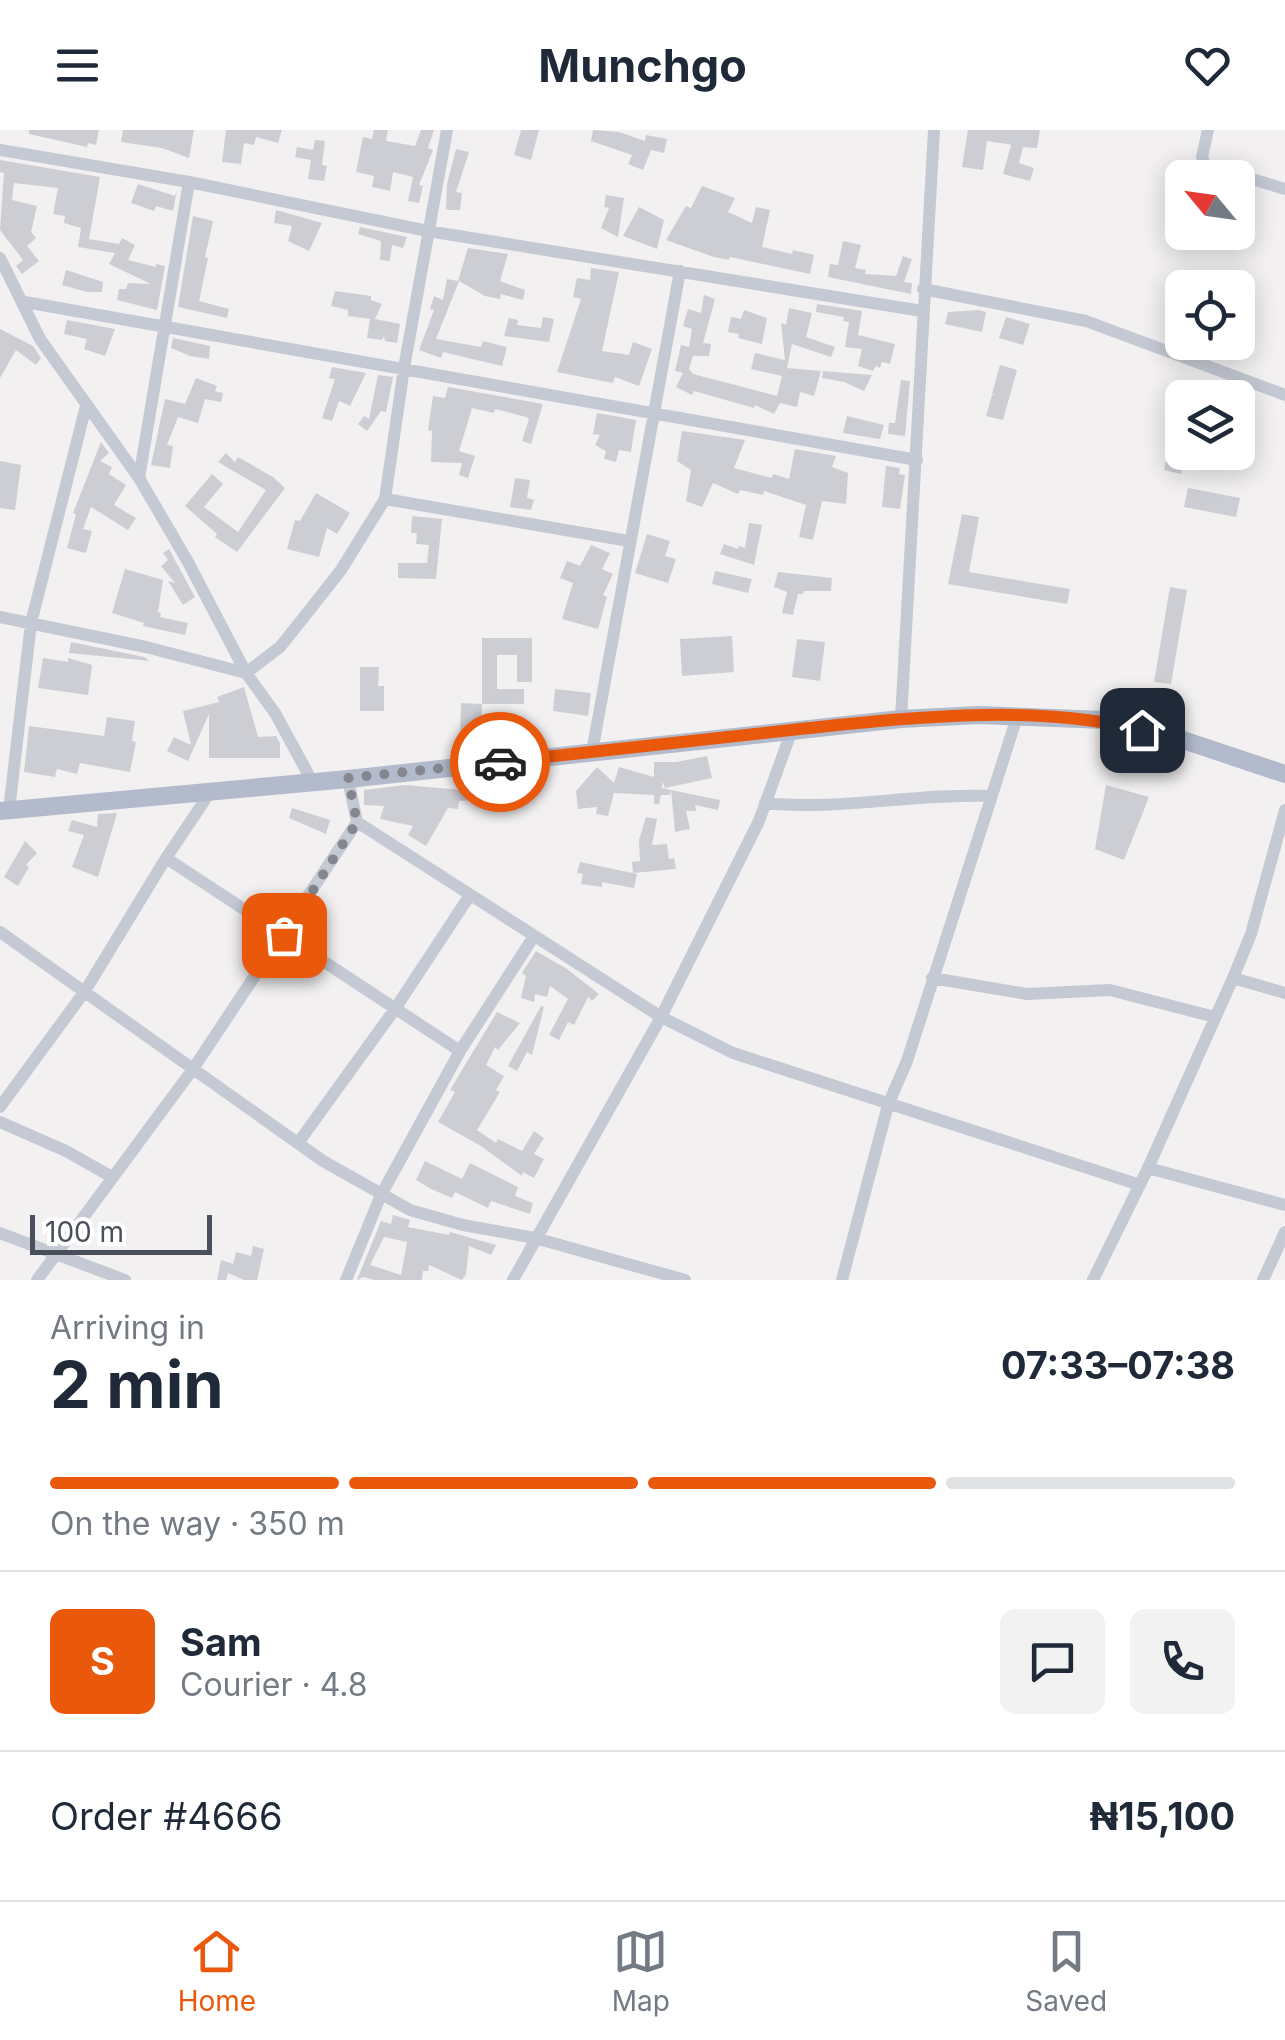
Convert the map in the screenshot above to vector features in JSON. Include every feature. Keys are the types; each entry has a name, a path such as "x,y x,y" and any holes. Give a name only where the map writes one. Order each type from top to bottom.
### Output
{"main road":[{"path":"5,811 901,718 1104,720 1180,738 1285,774"}],"street":[{"path":"246,673 280,647 308,612 341,570 385,499 447,130"},
{"path":"901,718 934,130"},
{"path":"1208,130 1202,157 1206,165 1285,189"},
{"path":"0,150 189,182 428,231 922,311"},
{"path":"139,478 189,182"},
{"path":"0,258 40,339 139,478 246,673 275,713 312,781"},
{"path":"592,752 680,272"},
{"path":"923,288 1086,321 1285,395"},
{"path":"24,302 916,460"},
{"path":"5,811 31,623 86,406"},
{"path":"385,499 629,541"},
{"path":"0,617 146,647 246,673"},
{"path":"842,1280 888,1105 907,1061 1017,717"},
{"path":"513,1280 661,1017 765,803 792,730"},
{"path":"38,1280 193,1069 357,822 348,778"},
{"path":"0,1106 85,991 211,791"},
{"path":"765,803 797,807 942,794 991,796"},
{"path":"1093,1280 1148,1168 1251,934 1285,810"},
{"path":"357,822 661,1017 733,1052 1140,1185"},
{"path":"166,858 460,1051"},
{"path":"298,1143 396,1009 470,894"},
{"path":"0,932 298,1143 410,1210 535,1238 685,1280"},
{"path":"346,1280 380,1194 460,1051 534,936"},
{"path":"932,978 1027,994 1110,990 1214,1018"},
{"path":"1233,978 1285,993"},
{"path":"0,1122 66,1151 112,1177"},
{"path":"1148,1168 1285,1204"},
{"path":"1263,1280 1285,1232"},
{"path":"0,1233 125,1280"}],"building":[{"path":"29,130 99,130 96,145 88,143 87,147 29,134"},
{"path":"123,130 194,130 189,158 162,148 121,142"},
{"path":"226,130 282,130 278,143 256,137 254,145 244,143 241,164 222,162"},
{"path":"374,130 388,130 386,141 415,146 421,130 434,130 428,148 433,150 419,185 423,186 419,203 408,201 413,177 393,172 390,191 372,187 374,176 356,172 363,137 372,139"},
{"path":"521,130 539,130 531,160 514,155"},
{"path":"593,130 619,132 645,141 646,135 667,139 664,153 651,150 643,170 628,164 632,155 591,141"},
{"path":"968,130 1040,130 1037,148 1023,147 1019,163 1034,168 1030,181 1003,174 1011,145 1007,144 987,141 983,170 962,167"},
{"path":"315,140 325,141 324,181 308,179 311,160 295,157 297,147 313,150"},
{"path":"456,149 469,152 456,192 462,193 460,210 449,210 447,184"},
{"path":"0,160 100,177 89,239 119,244 122,238 135,245 128,260 165,266 157,310 117,300 119,289 126,289 128,283 151,284 109,264 115,253 78,247 81,228 64,223 65,216 53,214 58,188 14,183 12,200 37,206 31,232 36,238 27,246 39,261 22,274 16,266 23,260 0,230 4,173 0,172"},
{"path":"138,184 175,196 177,190 173,211 156,206 154,211 131,203"},
{"path":"702,186 735,198 728,212 752,223 756,207 770,210 762,247 814,255 810,274 714,257 666,240 686,206 691,208"},
{"path":"606,195 624,198 618,237 601,228 609,208 604,207"},
{"path":"639,207 664,220 657,249 623,236"},
{"path":"276,210 322,223 309,251 288,241 292,226 274,223"},
{"path":"193,216 213,221 199,301 229,309 227,318 178,307"},
{"path":"360,227 407,237 403,248 392,245 390,261 380,260 381,241 358,234"},
{"path":"843,241 861,245 855,268 866,270 865,274 896,276 903,256 912,259 904,282 912,283 911,294 828,277 830,264 838,265"},
{"path":"468,248 508,254 500,281 525,290 523,300 501,294 500,299 485,296 459,281 436,339 481,347 483,341 507,347 502,366 443,352 441,358 419,350 434,310 430,309 434,296 443,300 447,279 458,281"},
{"path":"591,268 619,272 602,351 629,355 633,342 652,349 639,386 615,377 613,383 557,372 581,299 573,297 577,278 590,280"},
{"path":"66,270 103,282 102,292 62,285"},
{"path":"335,291 371,296 371,300 382,304 375,319 400,324 397,343 385,341 384,336 382,340 367,338 370,319 348,316 348,310 331,306"},
{"path":"704,295 715,299 703,343 711,344 709,356 693,356 689,369 693,374 777,396 782,376 751,369 755,353 785,360 781,323 786,325 789,308 812,313 806,337 835,347 831,357 792,344 787,368 821,371 814,396 800,392 797,407 780,403 774,414 755,405 754,408 694,391 692,395 676,387 683,373 675,371 681,345 689,347 692,329 683,326 688,309 701,313"},
{"path":"817,304 862,311 858,335 895,344 890,364 882,362 873,371 858,366 862,349 845,347 849,322 843,321 844,317 816,312"},
{"path":"744,310 767,318 762,344 728,332 731,317 741,319"},
{"path":"948,312 986,312 982,332 945,324"},
{"path":"543,317 554,319 549,342 504,336 509,318 518,320 517,325 541,328"},
{"path":"1006,317 1030,324 1023,345 999,338"},
{"path":"67,320 115,329 105,356 84,349 87,339 64,334"},
{"path":"0,329 33,346 41,358 36,365 16,350 0,378"},
{"path":"173,338 210,346 209,359 171,348"},
{"path":"1000,365 1017,370 1003,420 986,416 992,395 996,395 992,394"},
{"path":"332,367 366,373 350,406 339,401 332,421 322,418 335,379 329,378"},
{"path":"823,371 872,375 864,391 822,378"},
{"path":"378,375 393,377 386,412 381,411 367,431 358,424 364,416 369,419"},
{"path":"196,378 217,386 215,391 223,393 221,402 205,399 198,423 178,417 167,445 173,446 170,468 151,465 165,399 185,404"},
{"path":"901,380 910,381 905,436 888,434 889,423 895,423"},
{"path":"448,387 543,404 531,444 522,441 529,419 526,417 472,408 459,451 475,456 468,478 459,475 462,463 431,462 432,431 428,430 433,396 445,398"},
{"path":"597,413 636,420 631,452 619,450 616,462 604,459 606,451 595,445 600,435 593,434"},
{"path":"847,416 884,425 880,439 843,433"},
{"path":"682,431 745,440 734,468 772,478 773,474 789,479 795,449 836,456 832,467 848,473 846,504 822,501 813,540 799,537 806,505 764,491 763,495 740,490 738,494 713,483 702,507 686,501 691,470 677,461"},
{"path":"101,442 109,453 100,461 112,467 109,474 126,485 114,505 136,518 128,530 91,507 83,529 92,531 86,553 67,548 76,514 73,513"},
{"path":"226,453 235,462 238,457 273,477 285,488 237,552 215,537 217,534 185,506 212,474 223,484 204,507 238,532 266,490 218,462"},
{"path":"0,461 21,465 15,510 0,508"},
{"path":"886,466 900,468 899,474 905,475 900,509 882,507"},
{"path":"515,478 530,480 527,498 534,500 531,510 510,507"},
{"path":"1188,488 1240,498 1236,517 1184,507"},
{"path":"316,493 350,513 337,534 327,528 319,557 287,549 295,520 300,521"},
{"path":"962,514 979,517 969,572 1070,589 1067,604 948,584"},
{"path":"412,516 442,519 436,579 398,578 398,563 427,563 429,545 416,544 417,533 411,533"},
{"path":"749,523 762,525 754,565 720,554 724,544 745,548"},
{"path":"647,534 670,541 665,556 676,559 668,583 635,573"},
{"path":"591,545 610,553 602,569 613,574 603,595 607,597 598,629 562,619 573,583 560,578 567,561 580,566"},
{"path":"169,549 195,597 183,605 168,581 175,583 161,566 168,560 163,553"},
{"path":"125,569 163,580 160,617 188,623 185,635 143,626 144,623 112,613"},
{"path":"715,571 752,579 748,593 712,584"},
{"path":"778,572 832,578 831,591 804,591 798,594 793,615 782,613 787,592 774,587"},
{"path":"1170,587 1187,590 1171,684 1154,682"},
{"path":"732,636 734,672 682,676 680,639"},
{"path":"482,638 532,638 532,682 517,682 517,655 497,655 497,689 524,689 524,704 482,704"},
{"path":"797,639 825,642 820,681 792,677"},
{"path":"71,642 144,657 150,661 69,653"},
{"path":"43,658 68,662 68,658 92,665 88,695 38,688"},
{"path":"360,667 379,667 378,686 384,686 384,711 360,711"},
{"path":"244,687 258,737 276,736 280,758 209,758 209,714 188,761 167,751 174,737 191,745 183,711 219,702 217,697"},
{"path":"555,689 591,693 588,716 553,711"},
{"path":"461,703 482,704 481,733 473,732 473,740 460,739"},
{"path":"107,717 135,721 132,741 136,742 130,772 80,763 77,774 57,769 55,777 24,772 29,726 104,736"},
{"path":"707,756 712,778 665,788 663,782 662,788 671,790 670,795 661,795 659,804 654,804 654,795 614,793 608,816 596,814 597,807 578,809 576,791 597,767 614,783 619,767 654,777 654,762"},
{"path":"405,785 462,790 480,786 480,800 459,801 458,809 448,808 426,846 408,835 413,826 380,819 384,806 364,805 364,790"},
{"path":"1106,785 1149,797 1124,860 1095,849"},
{"path":"671,790 720,800 718,810 695,805 696,811 686,811 690,829 675,832"},
{"path":"292,808 330,820 326,834 289,818"},
{"path":"117,813 98,877 72,867 84,835 68,831 72,820 97,827 98,814"},
{"path":"646,817 657,819 652,845 667,844 669,859 674,858 676,869 633,873 632,862 640,861 639,840"},
{"path":"25,841 37,853 26,865 29,867 18,886 4,877"},
{"path":"580,862 637,874 634,888 602,882 602,887 581,884 583,874 577,873"},
{"path":"536,951 599,994 592,1001 588,997 574,1025 568,1022 559,1040 549,1035 568,999 550,986 547,997 535,994 534,1002 521,998 526,976 522,973"},
{"path":"541,1006 544,1007 532,1055 527,1052 517,1071 508,1066"},
{"path":"497,1012 520,1023 498,1050 495,1047 486,1065 504,1076 496,1090 500,1092 477,1130 496,1143 498,1139 522,1151 534,1131 544,1138 534,1154 544,1159 534,1178 523,1172 522,1176 481,1146 438,1122 455,1092 450,1090"},
{"path":"425,1161 462,1179 470,1163 518,1187 515,1196 533,1203 530,1214 491,1201 488,1208 455,1192 452,1198 431,1189 416,1180"},
{"path":"393,1215 410,1220 408,1227 449,1235 450,1232 496,1245 491,1255 469,1246 462,1280 429,1265 422,1280 357,1280 381,1221 391,1224","holes":["384,1237 407,1242 401,1275 370,1265"]},
{"path":"253,1246 264,1249 257,1280 244,1280 228,1273 226,1280 217,1280 221,1260 233,1264 236,1252 251,1256"}],"way so far":[{"path":"284,935 357,822 348,778 500,762"}],"route":[{"path":"500,762 901,718 978,715 1104,720 1142,730"}]}
